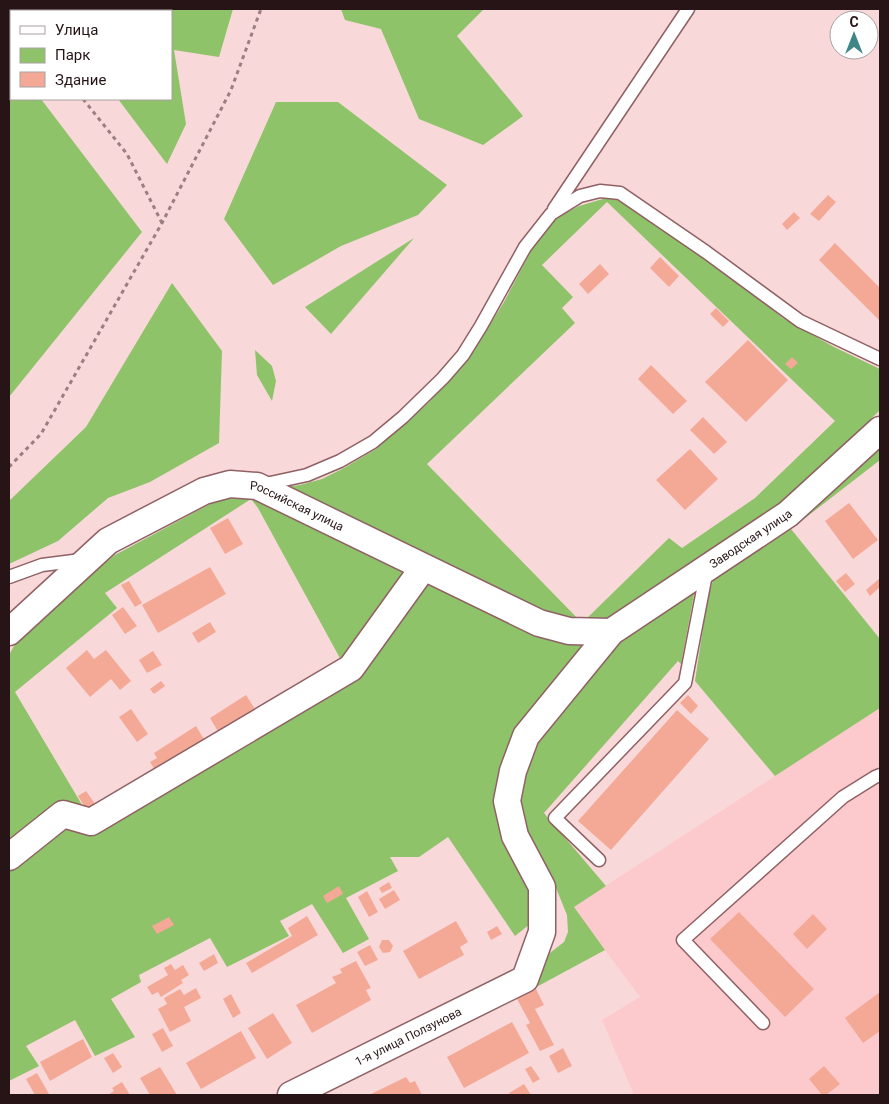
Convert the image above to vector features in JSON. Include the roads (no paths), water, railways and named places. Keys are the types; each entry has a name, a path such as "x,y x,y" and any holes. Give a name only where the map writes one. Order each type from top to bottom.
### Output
{"street":[{"name":"Заводская улица","path":"525,979 542,932 542,887 515,836 507,801 513,771 526,736 611,632 788,514 880,430"},
{"name":"Российская улица","path":"9,632 108,541 204,492 230,484 257,486 539,623 568,631 611,632"},
{"path":"9,857 63,814 91,822 351,668 423,568"},
{"name":"1-я улица Ползунова","path":"291,1095 525,979"}],"lane":[{"path":"257,486 307,475 340,461 373,442 443,378 463,355 482,326 525,248 551,214 688,9"},
{"path":"551,214 580,196 600,192 620,193 706,252 800,321 880,359"},
{"path":"9,577 42,565 88,559"},
{"path":"599,860 555,818 685,683 707,569"},
{"path":"763,1023 682,940 843,797 880,775"}]}
